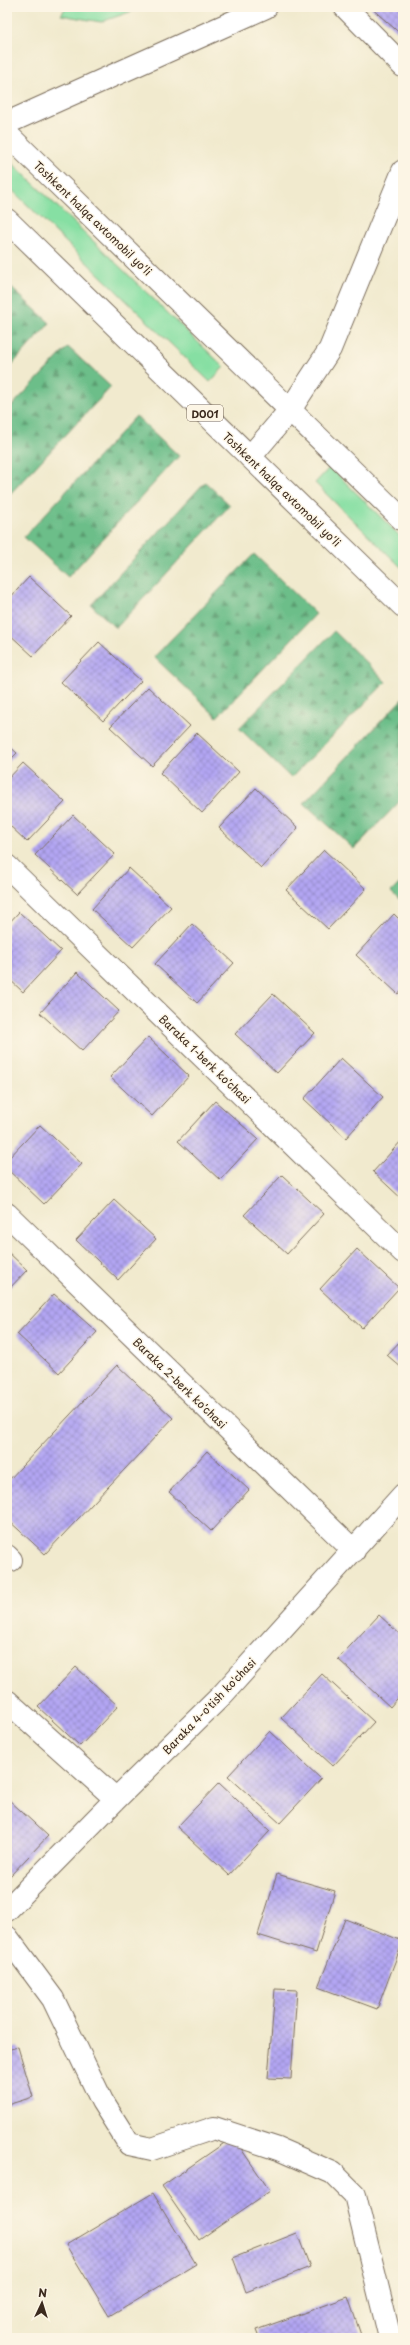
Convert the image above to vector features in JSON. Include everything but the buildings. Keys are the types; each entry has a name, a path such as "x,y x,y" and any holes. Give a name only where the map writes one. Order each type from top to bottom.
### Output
{"main road":[{"path":"7,123 266,7"},
{"path":"345,7 403,66"},
{"name":"Toshkent halqa avtomobil yo'li","path":"7,134 403,520"},
{"path":"250,457 290,410 330,350 403,171"},
{"name":"Toshkent halqa avtomobil yo'li","path":"7,220 403,606"},
{"name":"Baraka 1-berk ko'chasi","path":"7,866 403,1252"},
{"name":"Baraka 2-berk ko'chasi","path":"7,1214 354,1551"},
{"name":"Baraka 4-o'tish ko'chasi","path":"7,1910 116,1799 222,1695 354,1551 403,1495"},
{"path":"7,1701 116,1799"},
{"path":"7,1937 53,1999 102,2101 129,2144 152,2149 214,2128 278,2149 333,2173 355,2195 390,2338"}],"green space":[{"path":"66,7 144,7 101,22 61,15"},
{"path":"7,158 224,367 210,382 7,185"},
{"path":"7,284 50,323 7,370"},
{"path":"68,347 111,387 7,497 7,411"},
{"path":"136,416 179,456 68,577 24,537"},
{"path":"330,467 403,539 403,569 315,483"},
{"path":"205,482 230,505 116,628 91,605"},
{"path":"254,554 316,614 217,717 154,657"},
{"path":"334,631 386,682 291,778 239,728"},
{"path":"403,698 403,798 354,849 304,803"},
{"path":"403,880 403,904 391,892"}]}
